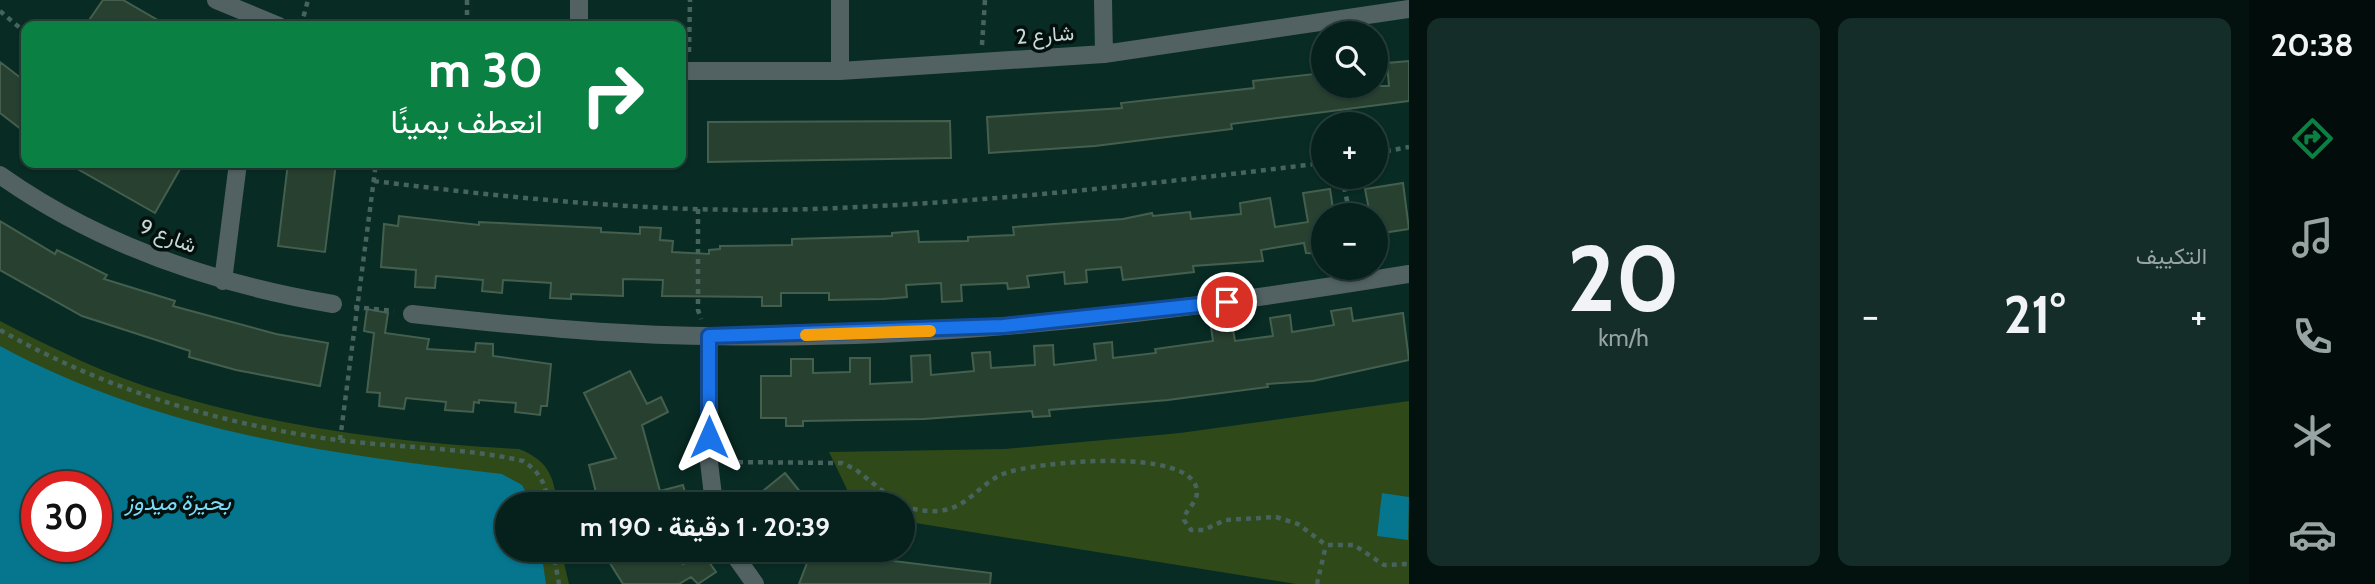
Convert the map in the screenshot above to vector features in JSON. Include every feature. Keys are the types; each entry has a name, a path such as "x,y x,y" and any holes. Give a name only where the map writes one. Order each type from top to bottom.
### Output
{"street":[{"path":"216,0 260,21"},
{"path":"579,0 579,21"},
{"path":"840,0 840,71"},
{"path":"1103,0 1104,54"},
{"name":"شارع 2","path":"686,71 840,71 1104,54 1409,9"},
{"path":"223,281 237,168"},
{"name":"شارع 9","path":"0,175 79,223 149,255 223,281 332,304"},
{"path":"412,314 536,327 709,336 924,331 1037,324 1200,306 1409,274"},
{"path":"709,336 709,462 713,492"},
{"path":"739,562 755,584"}],"path":[{"path":"302,21 308,0"},
{"path":"467,0 467,21"},
{"path":"686,47 690,0"},
{"path":"980,62 985,0"},
{"path":"0,11 21,29"},
{"path":"1388,151 1409,147"},
{"path":"374,181 572,202 698,209 810,209 974,200 1137,186 1311,164"},
{"path":"340,440 375,168"},
{"path":"698,209 698,310 709,336"},
{"path":"332,304 412,314"},
{"path":"0,330 44,355 160,400 278,431 523,461 536,470 545,482 546,492"},
{"path":"915,508 946,510 961,504 993,479 1016,470 1131,460 1165,466 1189,475 1197,493 1184,520 1191,530 1204,530 1224,520 1276,517 1298,524 1325,545 1354,545 1384,565 1409,564"},
{"path":"709,462 842,463 855,469 884,492"},
{"path":"1317,584 1325,545"},
{"path":"555,562 559,584"}],"green space":[{"name":"بحيرة ميدوز","path":"0,321 61,352 145,386 254,416 386,438 519,449 529,453 543,464 551,477 555,492 495,492 495,562 564,562 569,584 0,584"},
{"path":"1409,401 1409,584 1296,584 915,523 915,492 848,492 829,452 1005,449 1180,433"}],"water":[{"name":"بحيرة ميدوز","path":"0,346 60,375 120,399 182,419 307,447 502,474 522,485 526,492 495,492 495,562 543,562 546,584 0,584"},
{"path":"1382,493 1409,497 1408,540 1377,536"}],"building":[{"path":"103,0 123,0 159,21 88,21"},
{"path":"1409,61 1409,101 1311,112 1231,124 1232,129 1095,146 989,153 987,117 1122,108 1121,103 1254,88 1253,81 1311,74 1311,98 1388,98 1388,63"},
{"path":"0,62 21,78 21,129 0,113"},
{"path":"950,121 951,158 708,162 708,122"},
{"path":"76,168 178,168 155,213"},
{"path":"287,168 335,168 325,252 278,246"},
{"path":"1403,183 1409,229 1388,232 1388,203 1368,203 1365,189 1388,189 1388,185"},
{"path":"1330,189 1332,203 1311,203 1311,253 1306,253 1304,243 1261,250 1263,261 1193,266 1194,272 1123,280 1121,267 1086,270 1087,282 1065,284 1064,272 1027,276 1029,287 1008,289 1007,283 961,285 962,301 942,302 941,283 906,285 907,297 883,299 829,300 829,293 781,293 781,306 762,306 762,297 662,296 663,280 623,279 623,296 571,294 571,299 550,298 551,283 503,280 502,293 482,291 483,280 436,276 435,288 415,287 416,270 381,267 384,224 398,226 399,216 479,225 479,222 601,228 601,232 640,234 640,227 661,228 660,240 673,241 672,252 709,254 709,250 720,249 720,246 792,245 792,239 892,236 892,233 918,231 919,242 968,241 968,237 1014,235 1013,227 1123,219 1152,213 1153,216 1190,212 1191,219 1241,214 1240,203 1270,198 1275,227 1308,222 1303,193"},
{"path":"0,221 55,254 57,250 107,275 104,279 175,301 173,306 276,334 328,343 320,386 236,370 189,357 190,351 82,316 0,270"},
{"path":"1351,308 1353,321 1403,313 1409,360 1313,381 1267,384 1268,387 1168,400 1049,410 1050,416 1033,417 1032,411 924,419 803,421 803,426 786,426 786,418 761,418 761,376 791,376 791,359 813,359 813,373 850,372 850,358 870,358 870,384 912,382 911,356 930,355 931,375 974,371 972,353 990,352 991,368 1035,365 1034,346 1053,345 1054,365 1096,360 1094,344 1112,342 1113,358 1156,353 1155,349 1213,341 1211,327 1232,324 1235,341 1273,336 1270,318 1290,315 1292,332 1334,325 1331,311"},
{"path":"367,309 388,313 385,333 429,339 427,349 475,352 476,343 493,344 493,356 551,364 547,406 541,406 540,415 515,412 516,403 479,400 479,403 474,402 473,412 445,410 446,402 406,398 404,409 379,406 380,393 367,392 374,333 364,331"},
{"path":"630,371 647,404 661,397 668,412 642,425 660,491 683,485 685,492 596,492 589,465 616,458 584,393"},
{"path":"785,473 800,492 762,492"},
{"path":"609,562 709,562 716,572 698,584 691,577 679,584 623,584"},
{"path":"807,562 902,562 991,573 990,584 799,584"}],"slow traffic":[{"path":"806,335 930,331"}],"route":[{"path":"709,437 709,336 936,331 1111,316 1227,302"}]}
